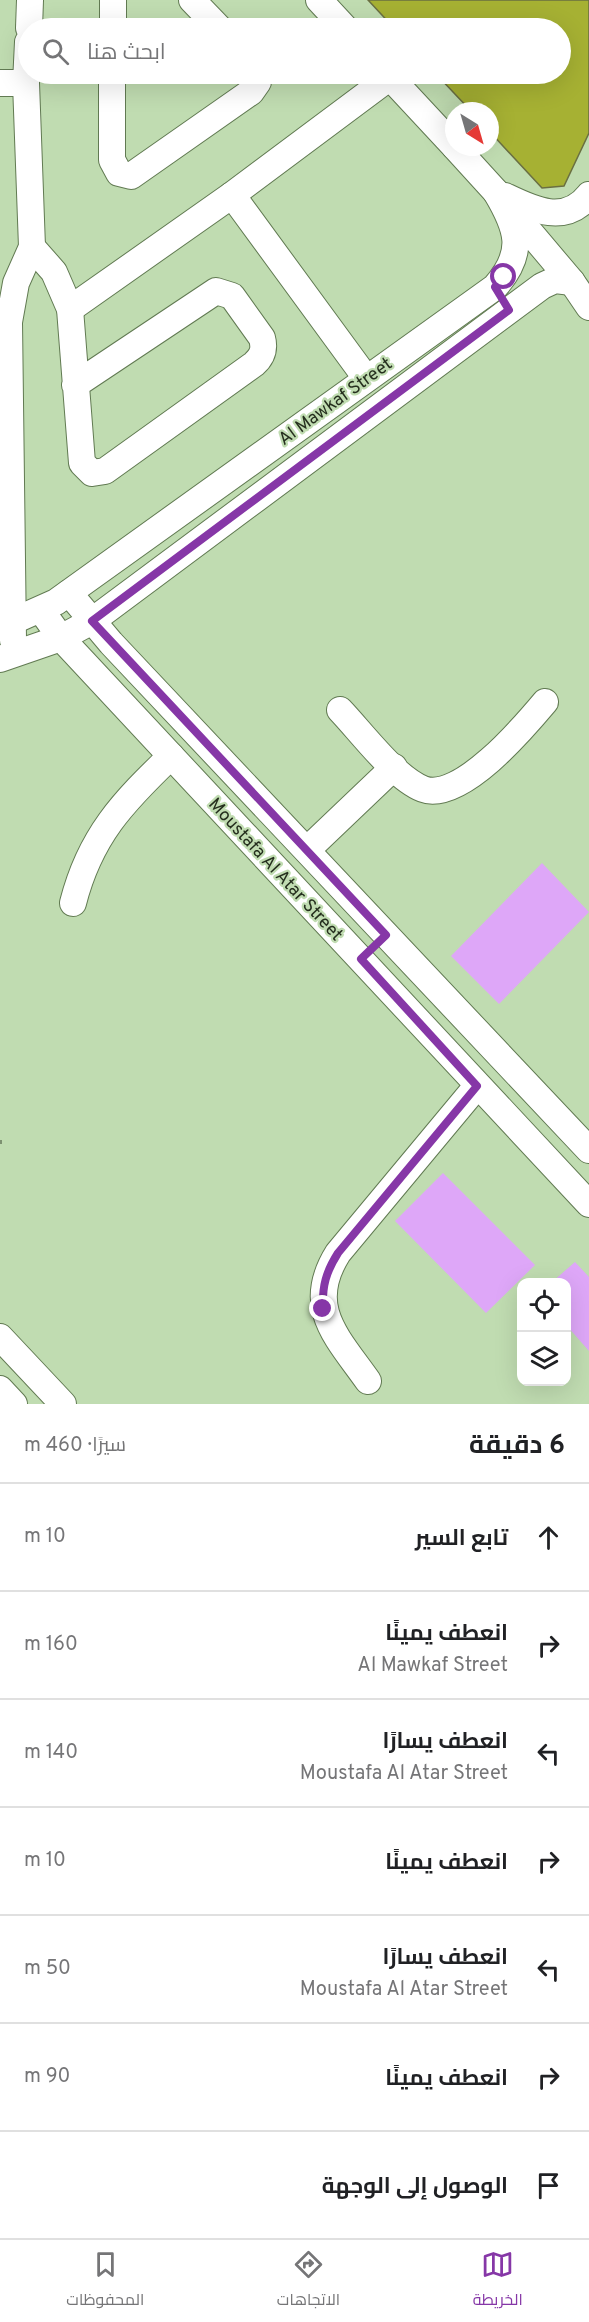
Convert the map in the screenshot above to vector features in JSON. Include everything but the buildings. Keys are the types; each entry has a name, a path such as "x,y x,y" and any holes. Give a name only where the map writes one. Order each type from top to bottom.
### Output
{"street":[{"path":"29,18 30,0"},
{"path":"113,0 113,18"},
{"path":"192,0 209,18"},
{"path":"319,0 336,18"},
{"path":"0,83 18,83"},
{"path":"7,657 9,322 16,283 32,247 27,84"},
{"path":"112,84 112,160 120,172 131,176 251,92 257,84"},
{"path":"70,309 232,195 376,84"},
{"path":"396,84 445,136"},
{"path":"463,156 572,282 589,307"},
{"path":"496,192 538,212 551,213 575,207 589,195"},
{"name":"Al Mawkaf Street","path":"6,626 41,610 69,593 495,287 511,265 516,238 514,224 496,192"},
{"path":"232,195 366,378"},
{"path":"32,247 54,272 70,309 75,385 82,463 87,471 101,473 254,364 263,352 264,345 262,338 232,296 216,291 75,385"},
{"name":"Al Mawkaf Street","path":"7,657 61,638 92,621 548,282 564,280 572,282"},
{"path":"495,287 509,310"},
{"name":"Moustafa Al Atar Street","path":"69,593 92,621 589,1150"},
{"name":"Moustafa Al Atar Street","path":"41,610 61,638 589,1204"},
{"path":"340,710 405,778 425,790 447,790 496,755 522,730 545,702"},
{"path":"73,903 81,871 95,842 114,815 171,756"},
{"path":"307,850 394,766"},
{"path":"361,959 386,935"},
{"path":"368,1381 330,1328 323,1309 322,1289 327,1270 338,1253 480,1088 508,1064"},
{"path":"0,1337 63,1404"},
{"path":"0,1389 14,1404"}],"shaded area":[{"path":"542,863 589,912 499,1004 451,956"},
{"path":"443,1173 535,1265 522,1278 517,1278 517,1283 486,1313 395,1221"},
{"path":"575,1262 589,1277 589,1351 571,1331 571,1278 557,1278"}],"route":[{"path":"323,1309 322,1289 327,1270 338,1253 477,1086 361,959 386,935 92,621 509,310 495,287 504,277"}]}
